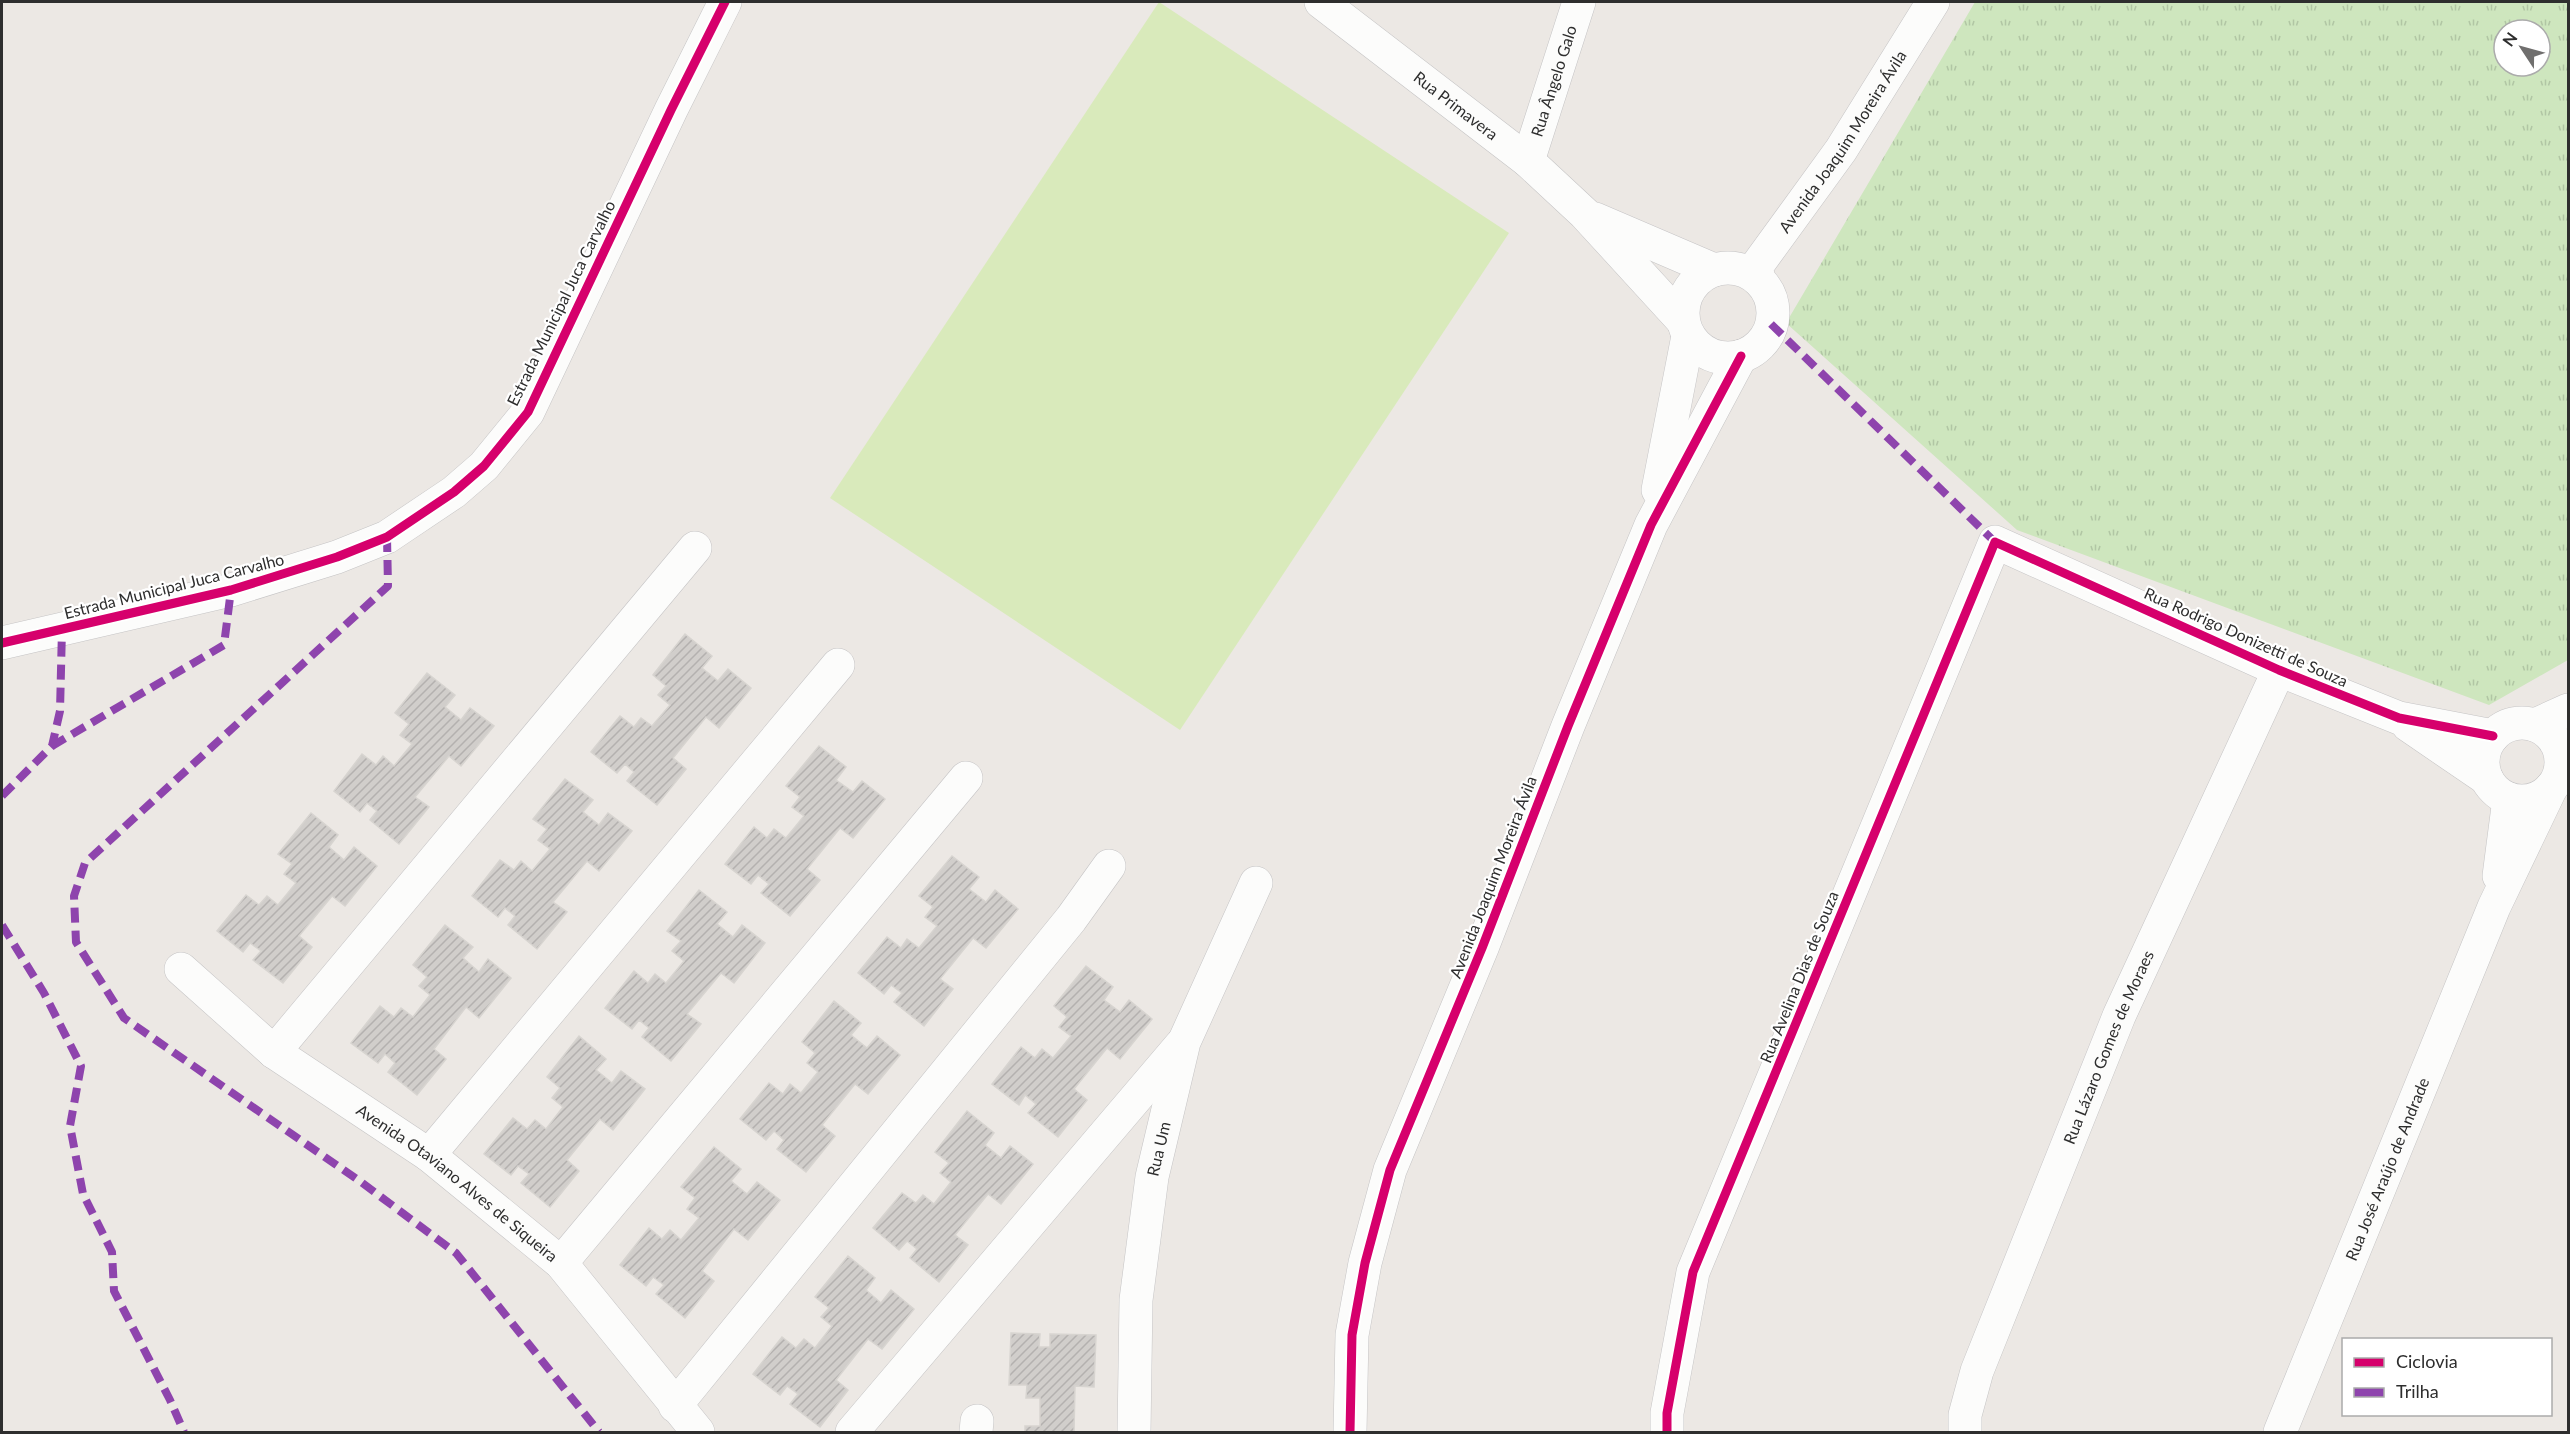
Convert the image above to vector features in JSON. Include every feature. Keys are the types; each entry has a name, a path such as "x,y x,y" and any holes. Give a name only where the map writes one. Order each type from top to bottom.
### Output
{"street":[{"name":"Estrada Municipal Juca Carvalho","path":"2,643 231,590 338,557 387,537 454,492 484,466 528,412 670,110 725,2"},
{"name":"Rua Primavera","path":"1321,2 1528,161 1585,214 1685,328"},
{"name":"Rua Ângelo Galo","path":"1528,161 1579,2"},
{"name":"Avenida Joaquim Moreira Ávila","path":"1759,280 1756,267 1841,150 1933,2"},
{"name":"Rua Primavera","path":"1585,214 1714,270"},
{"path":"1730,268 1745,272 1759,280 1768,293 1773,309 1771,324 1764,340 1754,350 1741,356 1727,358 1712,356 1698,348 1685,328 1683,305 1689,290 1699,278 1714,270 1730,268"},
{"name":"Avenida Joaquim Moreira Ávila","path":"1651,525 1685,328"},
{"name":"Avenida Joaquim Moreira Ávila","path":"1350,1432 1352,1335 1365,1263 1390,1170 1482,948 1568,726 1651,525 1741,356"},
{"name":"Rua Rodrigo Donizetti de Souza","path":"1995,542 2280,670 2399,718 2493,736"},
{"name":"Rua Avelina Dias de Souza","path":"1667,1432 1667,1413 1694,1272 1995,542"},
{"path":"274,1052 695,548"},
{"path":"429,1155 838,665"},
{"name":"Rua Lázaro Gomes de Moraes","path":"1965,1432 1965,1415 1977,1371 2119,1016 2280,670"},
{"path":"2554,734 2520,723 2505,727 2493,736 2486,749 2483,764 2498,789 2524,801 2538,797 2551,788 2559,775 2561,760 2554,734 2568,710"},
{"name":"Rua Rodrigo Donizetti de Souza","path":"2399,718 2498,789"},
{"path":"561,1263 966,778"},
{"name":"Rua José Araújo de Andrade","path":"2280,1432 2494,907 2551,788"},
{"name":"Rua José Araújo de Andrade","path":"2494,907 2498,789"},
{"path":"675,1406 1064,928 1109,866"},
{"name":"Rua Um","path":"1134,1432 1136,1300 1144,1224 1152,1178 1184,1042 1257,883"},
{"name":"Avenida Otaviano Alves de Siqueira","path":"181,969 274,1052 429,1155 561,1263 698,1432"},
{"path":"852,1432 1184,1042"}],"green space":[{"path":"1159,2 1509,233 1180,730 830,498"},
{"path":"1975,2 2568,2 2568,660 2489,705 2017,530 1786,323"}],"building":[{"path":"685,634 712,656 702,668 718,681 728,669 751,688 719,728 706,717 673,758 686,769 657,805 627,781 634,772 625,764 617,773 591,752 620,716 634,727 641,718 652,726 670,705 658,695 666,686 653,675"},
{"path":"427,673 455,695 445,707 461,720 470,708 494,726 461,766 449,756 415,797 429,807 399,844 370,820 377,811 367,803 360,812 334,791 362,754 376,765 383,756 394,766 412,744 400,735 409,724 395,713"},
{"path":"819,746 846,767 836,780 853,792 862,781 885,799 853,838 840,828 807,869 820,880 790,916 761,893 769,884 758,875 751,884 725,864 754,827 767,838 774,829 786,838 804,816 792,807 800,797 786,786"},
{"path":"565,779 593,800 583,812 599,825 608,813 632,831 599,871 587,861 553,902 567,912 537,949 508,925 515,916 505,908 498,917 472,896 500,860 514,870 521,861 532,871 550,849 538,840 547,829 533,819"},
{"path":"311,813 338,835 329,847 344,860 354,847 377,866 345,906 332,896 299,936 312,947 283,983 253,960 261,951 250,943 243,952 217,931 246,895 259,905 267,896 278,905 296,883 284,874 292,864 278,854"},
{"path":"952,856 979,877 969,889 986,902 995,890 1018,909 986,948 973,938 940,979 953,989 924,1026 894,1002 902,993 891,985 884,994 858,973 887,937 901,948 907,939 919,948 937,926 925,917 933,907 919,896"},
{"path":"699,890 727,912 717,924 733,937 742,925 765,943 734,983 721,973 687,1014 701,1024 671,1061 642,1037 649,1028 639,1020 632,1029 605,1008 634,971 648,983 655,974 666,983 684,961 672,951 681,941 667,931"},
{"path":"445,925 473,947 463,958 479,972 488,959 511,978 479,1018 466,1007 434,1049 446,1059 417,1095 388,1072 395,1063 385,1054 378,1063 351,1043 380,1006 394,1017 401,1008 413,1017 430,995 419,986 427,977 413,965"},
{"path":"1086,966 1113,987 1104,1000 1120,1012 1129,1000 1152,1019 1120,1059 1107,1048 1074,1089 1087,1100 1058,1137 1028,1113 1036,1104 1025,1095 1019,1105 992,1084 1021,1047 1035,1058 1042,1049 1053,1058 1071,1036 1059,1027 1067,1017 1054,1006"},
{"path":"834,1001 861,1023 851,1035 867,1048 877,1036 900,1055 868,1094 855,1084 822,1125 835,1136 806,1172 777,1149 784,1140 774,1131 766,1140 740,1119 769,1083 783,1094 790,1084 801,1093 818,1072 807,1063 815,1053 802,1042"},
{"path":"579,1036 606,1059 596,1070 612,1083 621,1071 645,1089 613,1130 600,1119 567,1160 579,1171 550,1207 521,1183 529,1174 518,1166 511,1175 484,1154 513,1118 527,1129 535,1120 546,1129 563,1107 552,1098 560,1088 547,1077"},
{"path":"967,1111 994,1133 985,1145 1001,1158 1010,1146 1033,1164 1001,1204 988,1194 955,1235 968,1245 939,1282 910,1258 917,1249 907,1241 899,1250 873,1228 902,1193 916,1203 923,1195 934,1204 951,1182 940,1173 949,1163 935,1152"},
{"path":"714,1147 741,1169 731,1181 747,1194 757,1182 780,1200 748,1240 734,1229 702,1271 714,1281 685,1318 656,1294 664,1285 653,1277 646,1286 620,1265 649,1228 662,1239 670,1230 681,1240 699,1218 687,1209 695,1198 681,1187"},
{"path":"848,1256 875,1278 866,1290 881,1303 891,1290 914,1309 882,1349 868,1339 836,1380 848,1390 820,1427 790,1404 798,1394 787,1386 780,1395 753,1374 782,1337 796,1348 804,1339 815,1348 832,1326 821,1317 829,1308 815,1297"},
{"path":"1011,1333 1040,1334 1039,1347 1050,1347 1050,1334 1096,1335 1094,1387 1075,1386 1074,1432 1025,1432 1025,1426 1040,1426 1040,1398 1026,1398 1027,1385 1009,1385"}],"marked path":[{"path":"1771,324 1995,542"},
{"path":"387,537 388,586 85,863 74,896 76,942 124,1018 361,1182 456,1253 599,1432"},
{"path":"52,746 224,645 231,590"},
{"path":"2,796 52,746 60,711 62,629"},
{"path":"2,925 44,993 81,1066 70,1126 83,1194 112,1252 114,1291 184,1432"}],"cycle path":[{"path":"2,643 231,590 337,557 387,537 454,492 484,466 528,412 671,110 725,2"},
{"path":"1350,1432 1352,1335 1365,1263 1390,1170 1482,948 1568,726 1651,525 1741,356"},
{"path":"1667,1432 1667,1413 1693,1272 1995,542 2279,670 2399,718 2493,736"}]}
